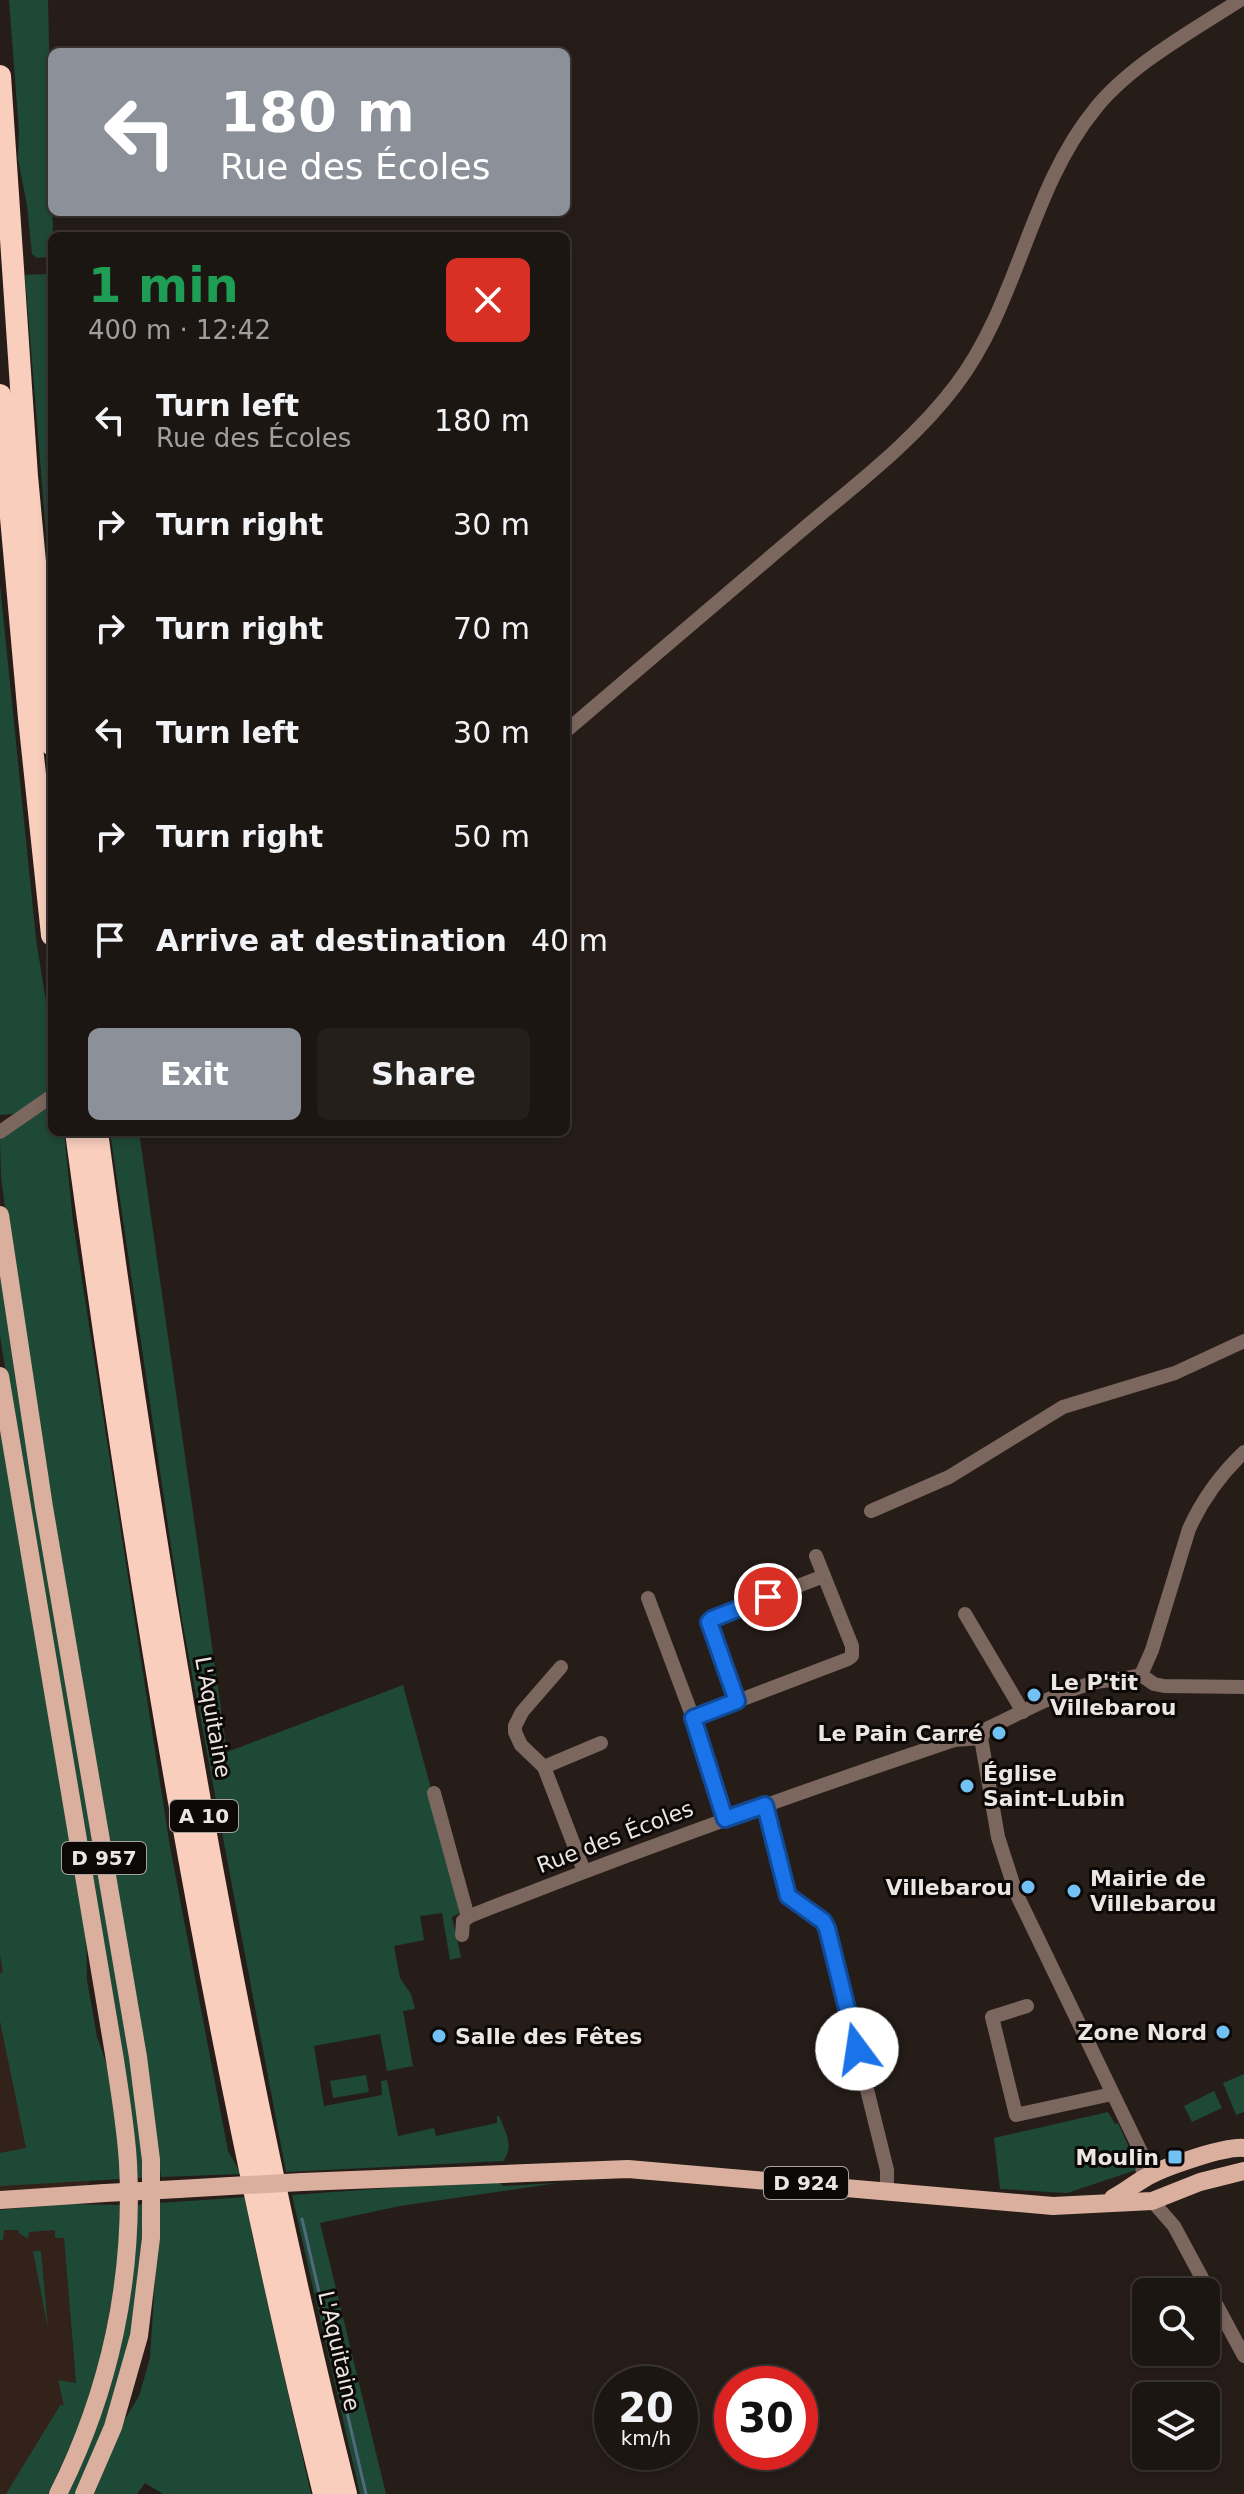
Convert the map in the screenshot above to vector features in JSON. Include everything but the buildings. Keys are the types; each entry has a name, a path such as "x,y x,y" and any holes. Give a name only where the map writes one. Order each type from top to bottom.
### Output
{"highway":[{"path":"0,76 24,436 48,701"},
{"path":"0,395 48,897"},
{"name":"A 10","path":"77,1136 129,1497 183,1819 252,2171 324,2494"},
{"name":"L'Aquitaine","path":"98,1136 151,1509 201,1801 278,2198 346,2494"}],"main road":[{"name":"D 957","path":"0,1215 44,1507 138,2057 151,2160 151,2238 139,2336 123,2400 84,2494"},
{"name":"D 957","path":"0,1376 115,2060 128,2161 125,2274 116,2332 91,2420 58,2494"},
{"name":"D 924","path":"0,2200 302,2182 613,2169 887,2190 1021,2205 1063,2206 1107,2201 1148,2187 1207,2155 1244,2148"},
{"name":"D 924","path":"1148,2187 1171,2194 1200,2182 1244,2171"}],"street":[{"path":"570,728 926,420 956,385 985,337 1060,164 1096,107 1141,67 1240,0"},
{"path":"0,1132 48,1099"},
{"path":"871,1511 949,1477 1063,1407 1175,1373 1244,1341"},
{"path":"1141,1675 1152,1650 1193,1519 1211,1490 1244,1452"},
{"path":"693,1718 852,1656 852,1646 816,1556"},
{"path":"737,1701 709,1627 712,1619 824,1576"},
{"path":"648,1598 693,1718 725,1819"},
{"path":"965,1614 1023,1712"},
{"path":"561,1667 522,1712 515,1726 521,1745 544,1767 584,1871"},
{"path":"1244,1687 1164,1686 1154,1684 1141,1675 1117,1681 1099,1681 986,1729 981,1738 1002,1855 1016,1893 1142,2154 1148,2187 1174,2226 1244,2356"},
{"name":"Rue des Écoles","path":"468,1917 765,1805 954,1740 981,1738"},
{"path":"544,1767 601,1743"},
{"path":"434,1793 468,1917 461,1925 462,1935"},
{"path":"765,1805 788,1896 823,1921 827,1928 887,2170 887,2190"},
{"path":"1027,2006 992,2017 1016,2115 1112,2094"},
{"path":"1171,2194 1174,2226"}],"shaded area":[{"path":"0,1635 106,2151 64,2234 76,2388 13,2494 0,2494"}],"green space":[{"path":"9,0 48,0 48,216 53,216 53,232 48,232 48,558 25,275 46,274 46,257 37,258 32,254 18,159 19,132"},
{"path":"0,585 36,939 48,1014 48,1092 14,1114 0,1115"},
{"path":"48,1107 48,1136 64,1136 73,1222 170,1847 228,2151 241,2174 161,2177 142,2033 16,1290 1,1177 0,1140"},
{"path":"111,1136 140,1136 227,1752 403,1685 464,1911 452,1917 461,1957 450,1960 442,1913 420,1916 424,1940 394,1946 400,1978 411,1994 415,2009 403,2011 413,2066 387,2071 380,2034 314,2046 324,2106 382,2095 381,2081 387,2080 398,2136 434,2128 436,2136 497,2123 499,2116 509,2145 503,2161 286,2172 182,1620"},
{"path":"0,1259 126,2020 145,2178 135,2178 0,1336"},
{"path":"0,1419 86,1926 87,1980 97,2037 109,2071 121,2179 0,2186 0,2153 26,2148 0,2021 0,1974 3,1972 0,1955"},
{"path":"1244,2074 1244,2112 1236,2115 1223,2083"},
{"path":"366,2075 369,2092 333,2098 330,2081"},
{"path":"1214,2091 1222,2108 1192,2122 1184,2106"},
{"path":"1108,2112 1115,2124 1118,2123 1139,2169 1067,2193 1000,2189 994,2138"},
{"path":"498,2180 503,2186 558,2183 400,2206 320,2223 386,2494 360,2494 292,2195"},
{"path":"247,2197 252,2235 311,2494 163,2494 145,2483 137,2494 94,2494 124,2421 139,2396 150,2358 160,2203"},
{"path":"65,2204 122,2205 122,2246 97,2379 48,2494 6,2494 61,2404 64,2406 58,2380 76,2383 64,2238 55,2238 55,2230 29,2232 28,2239 18,2230 4,2230 3,2240 0,2240 0,2210"},
{"path":"146,2204 127,2366 78,2494 65,2494 79,2466 135,2205"},
{"path":"33,2251 41,2251 48,2329"}],"waterway":[{"path":"302,2219 366,2494"}],"place":[{"name":"Le P'tit Villebarou","path":"1034,1695"},
{"name":"Le Pain Carré","path":"999,1733"},
{"name":"Église Saint-Lubin","path":"967,1786"},
{"name":"Villebarou","path":"1028,1887"},
{"name":"Mairie de Villebarou","path":"1074,1891"},
{"name":"Zone Nord","path":"1223,2032"},
{"name":"Salle des Fêtes","path":"439,2036"},
{"name":"Moulin","path":"1175,2157"}],"route":[{"path":"768,1597 709,1622 737,1701 693,1718 725,1819 765,1805 790,1900 823,1921 827,1928 857,2049"}]}
